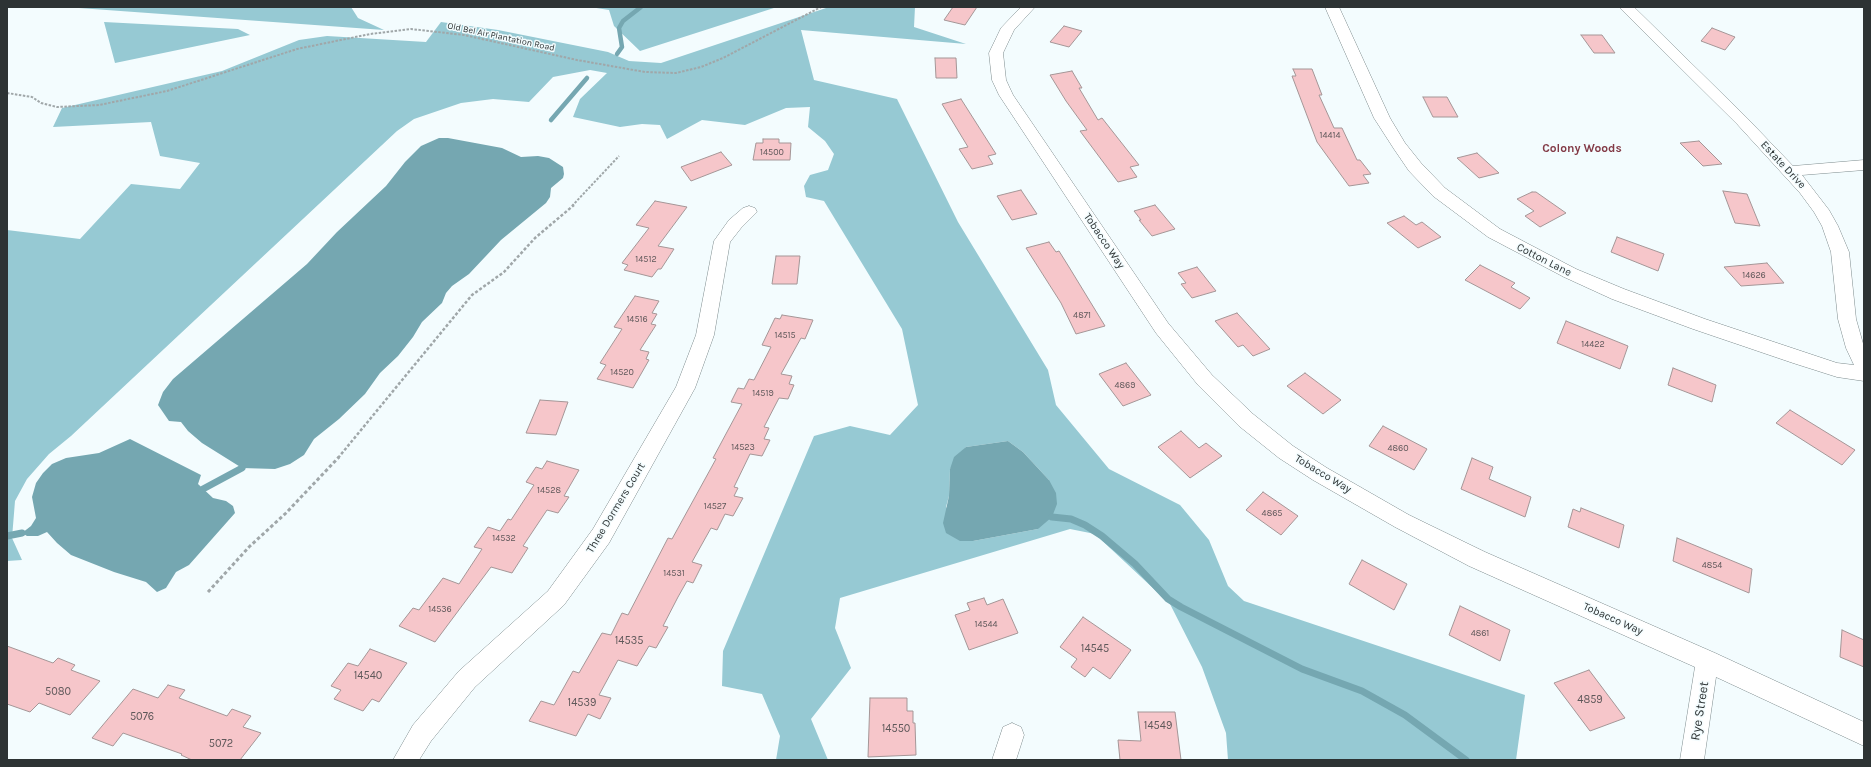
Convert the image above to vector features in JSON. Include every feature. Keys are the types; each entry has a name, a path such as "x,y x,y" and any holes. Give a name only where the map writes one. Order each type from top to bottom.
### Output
{"street":[{"name":"Tobacco Way","path":"1028,7 1008,28 996,53 999,80 1006,95 1162,328 1205,380 1246,420 1286,452 1320,474 1402,521 1477,559 1707,661 1864,734"},
{"name":"Cotton Lane","path":"1332,7 1379,113 1415,167 1440,192 1494,233 1570,273 1618,294 1699,324 1800,358 1837,370 1864,374"},
{"name":"Estate Drive","path":"1626,7 1742,121 1806,189 1830,226 1840,252 1847,320 1855,348 1864,366"},
{"path":"1789,171 1864,165"},
{"name":"Three Dormers Court","path":"405,760 422,733 467,679 556,598 600,536 685,388 705,335 722,241 735,224 749,212"},
{"name":"Rye Street","path":"1692,760 1707,661"},
{"path":"1004,760 1012,735"}],"path":[{"name":"Old Bel Air Plantation Road","path":"7,93 32,97 41,103 57,107 99,105 167,91 297,49 370,34 411,29 464,35 577,60 645,72 676,74 702,67 723,58 821,7"},
{"path":"208,592 249,547 286,513 343,452 468,299 484,284 504,272 535,238 580,199 619,156"}],"shaded area":[{"path":"65,7 351,7 358,18 384,30"},
{"path":"590,7 777,7 640,51 614,26 609,10"},
{"path":"829,7 915,7 914,27 966,44 801,30 814,80 897,99 958,222 1048,370 1056,405 1109,469 1180,505 1209,540 1228,586 1244,601 1525,695 1516,760 1228,760 1226,733 1202,667 1170,604 1095,534 1070,529 840,598 835,628 851,668 811,719 828,760 776,760 780,736 762,694 722,686 723,651 814,436 850,426 890,435 918,405 902,329 824,201 806,197 804,186 810,175 828,170 834,154 825,141 808,127 810,107 786,108 745,125 702,120 667,139 660,125 642,124 620,127 573,117 580,99 607,73 590,70 553,77 529,102 493,99 461,103 414,119 397,131 71,436 49,454 27,479 15,501 12,538 22,560 7,561 7,230 80,239 131,184 180,189 200,163 160,156 151,122 53,127 62,108 222,71 299,40 327,36 426,42 441,22 498,30 608,52 629,61 661,63","holes":["1008,441 1023,452 1049,480 1038,529 973,541 946,507 949,496 950,469 966,447"]},
{"path":"104,22 238,29 250,35 115,63"},
{"path":"439,138 448,138 502,148 521,157 538,156 549,158 563,167 563,178 551,188 550,197 546,203 501,240 469,274 452,286 446,293 442,303 422,322 413,337 398,356 380,373 365,394 339,419 314,439 304,455 290,464 275,469 242,468 202,443 188,431 181,422 169,421 158,405 163,392 173,379 307,264 337,232 386,186 405,162 421,146"},
{"path":"130,439 201,475 198,484 213,498 226,501 233,506 235,513 189,565 176,572 166,588 157,592 146,582 114,572 71,555 47,532 38,536 27,536 22,533 31,526 36,518 32,497 36,483 52,464 66,458 99,453"},
{"path":"1008,441 1023,452 1049,480 1056,493 1057,504 1052,517 1038,529 973,541 960,541 946,533 943,523 949,496 950,469 954,457 966,447"}],"building":[{"path":"953,7 977,7 965,25 944,20"},
{"path":"1064,26 1082,31 1069,47 1050,42"},
{"path":"1712,28 1735,37 1725,50 1701,41"},
{"path":"1581,35 1602,35 1615,53 1594,53"},
{"path":"935,58 956,58 957,78 936,78"},
{"path":"1293,69 1312,69 1322,95 1319,95 1334,128 1342,128 1357,160 1360,160 1371,174 1363,175 1369,183 1349,186 1317,142 1292,76 1296,76"},
{"path":"1072,71 1082,88 1079,88 1098,120 1102,118 1139,165 1130,167 1137,177 1118,182 1080,131 1087,130 1066,101 1050,75"},
{"path":"1423,97 1447,97 1458,117 1433,117"},
{"path":"961,99 996,154 988,156 993,164 972,169 959,149 968,147 942,104"},
{"path":"763,139 779,139 779,143 791,143 790,160 753,160 756,143 763,143"},
{"path":"1699,141 1722,164 1703,166 1680,143"},
{"path":"721,152 732,165 691,181 681,167"},
{"path":"1477,153 1499,173 1479,178 1457,158"},
{"path":"1021,190 1037,214 1012,220 997,196"},
{"path":"1723,191 1747,194 1760,226 1735,223"},
{"path":"1532,192 1536,192 1566,213 1540,227 1525,216 1534,211 1517,199"},
{"path":"655,201 687,207 658,246 674,249 661,269 658,269 652,277 624,270 628,265 622,263 649,228 636,225"},
{"path":"1155,205 1175,229 1152,236 1139,220 1141,220 1134,211"},
{"path":"1404,216 1416,225 1422,222 1441,237 1418,248 1387,223"},
{"path":"1617,237 1664,254 1658,271 1611,252"},
{"path":"1049,242 1056,252 1059,251 1105,326 1076,334 1061,303 1026,248"},
{"path":"776,256 800,256 797,284 772,284"},
{"path":"1767,263 1784,283 1741,286 1724,267"},
{"path":"1480,265 1515,283 1511,287 1530,298 1520,309 1465,280"},
{"path":"1197,267 1216,291 1192,298 1181,284 1186,283 1178,273"},
{"path":"635,296 659,301 652,313 657,314 651,324 656,325 640,350 649,352 646,359 649,360 633,388 597,379 606,365 600,363 622,329 614,327"},
{"path":"1237,313 1270,349 1253,356 1243,345 1238,347 1215,321"},
{"path":"782,315 813,320 805,339 801,338 781,374 792,376 789,384 794,385 788,399 779,398 764,427 769,428 764,439 770,440 762,456 750,454 734,487 738,488 734,496 743,498 733,516 725,514 717,530 711,528 692,562 702,565 693,583 687,581 678,597 663,626 668,627 656,648 649,646 637,666 618,660 599,695 611,698 600,719 588,714 576,736 529,721 541,701 554,705 573,671 579,673 602,633 611,635 622,613 628,615 668,538 672,539 716,459 713,458 742,404 731,402 738,388 744,389 749,379 754,380 771,347 762,345 775,318 780,319"},
{"path":"1566,321 1628,346 1620,369 1557,343"},
{"path":"1126,363 1151,395 1123,406 1099,374"},
{"path":"1673,368 1716,385 1712,402 1668,385"},
{"path":"1305,373 1341,400 1323,414 1287,386"},
{"path":"540,400 568,402 556,435 526,433"},
{"path":"1790,410 1855,450 1842,465 1776,423"},
{"path":"1383,426 1427,449 1414,470 1369,446"},
{"path":"1181,431 1199,448 1206,443 1222,456 1190,478 1158,447"},
{"path":"1472,458 1493,467 1489,479 1531,497 1525,517 1461,489"},
{"path":"547,461 579,470 564,496 569,497 558,513 547,510 523,546 528,548 512,573 491,567 435,642 399,626 413,608 419,610 443,578 459,584 482,549 474,547 488,527 500,531 508,519 511,520 534,485 526,482 536,467 542,469"},
{"path":"1263,492 1298,516 1281,535 1246,510"},
{"path":"1581,508 1624,525 1619,548 1568,527 1573,509 1580,512"},
{"path":"1677,538 1752,569 1749,593 1673,561"},
{"path":"1362,560 1407,584 1394,610 1349,584"},
{"path":"984,598 987,605 1003,599 1018,633 969,650 955,615 970,610 967,603"},
{"path":"1460,606 1510,630 1500,661 1449,635"},
{"path":"1083,617 1131,650 1110,679 1093,667 1085,677 1071,667 1077,659 1060,647"},
{"path":"1842,630 1864,640 1864,667 1840,657"},
{"path":"7,646 53,663 58,658 75,665 71,670 100,681 70,715 39,703 30,712 7,704"},
{"path":"370,649 407,663 379,702 372,699 363,711 334,699 341,690 331,686 348,663 358,666"},
{"path":"1589,670 1625,718 1590,731 1554,683"},
{"path":"168,685 185,690 179,698 227,716 232,709 251,716 243,727 261,733 240,760 192,760 181,755 182,754 123,733 113,746 92,738 133,689 158,698"},
{"path":"870,698 907,698 907,711 913,711 913,723 915,723 916,755 868,757"},
{"path":"1138,712 1175,712 1181,760 1120,760 1118,740 1141,741"}],"waterway":[{"path":"617,54 622,47 619,28 623,21 641,7"},
{"path":"551,120 587,78"},
{"path":"203,489 242,468"},
{"path":"1052,517 1071,519 1085,525 1102,536 1135,564 1168,599 1181,607 1302,669 1362,691 1405,715 1466,760"},
{"path":"7,536 22,533"}],"district":[{"name":"Colony Woods","path":"1582,149"}]}
